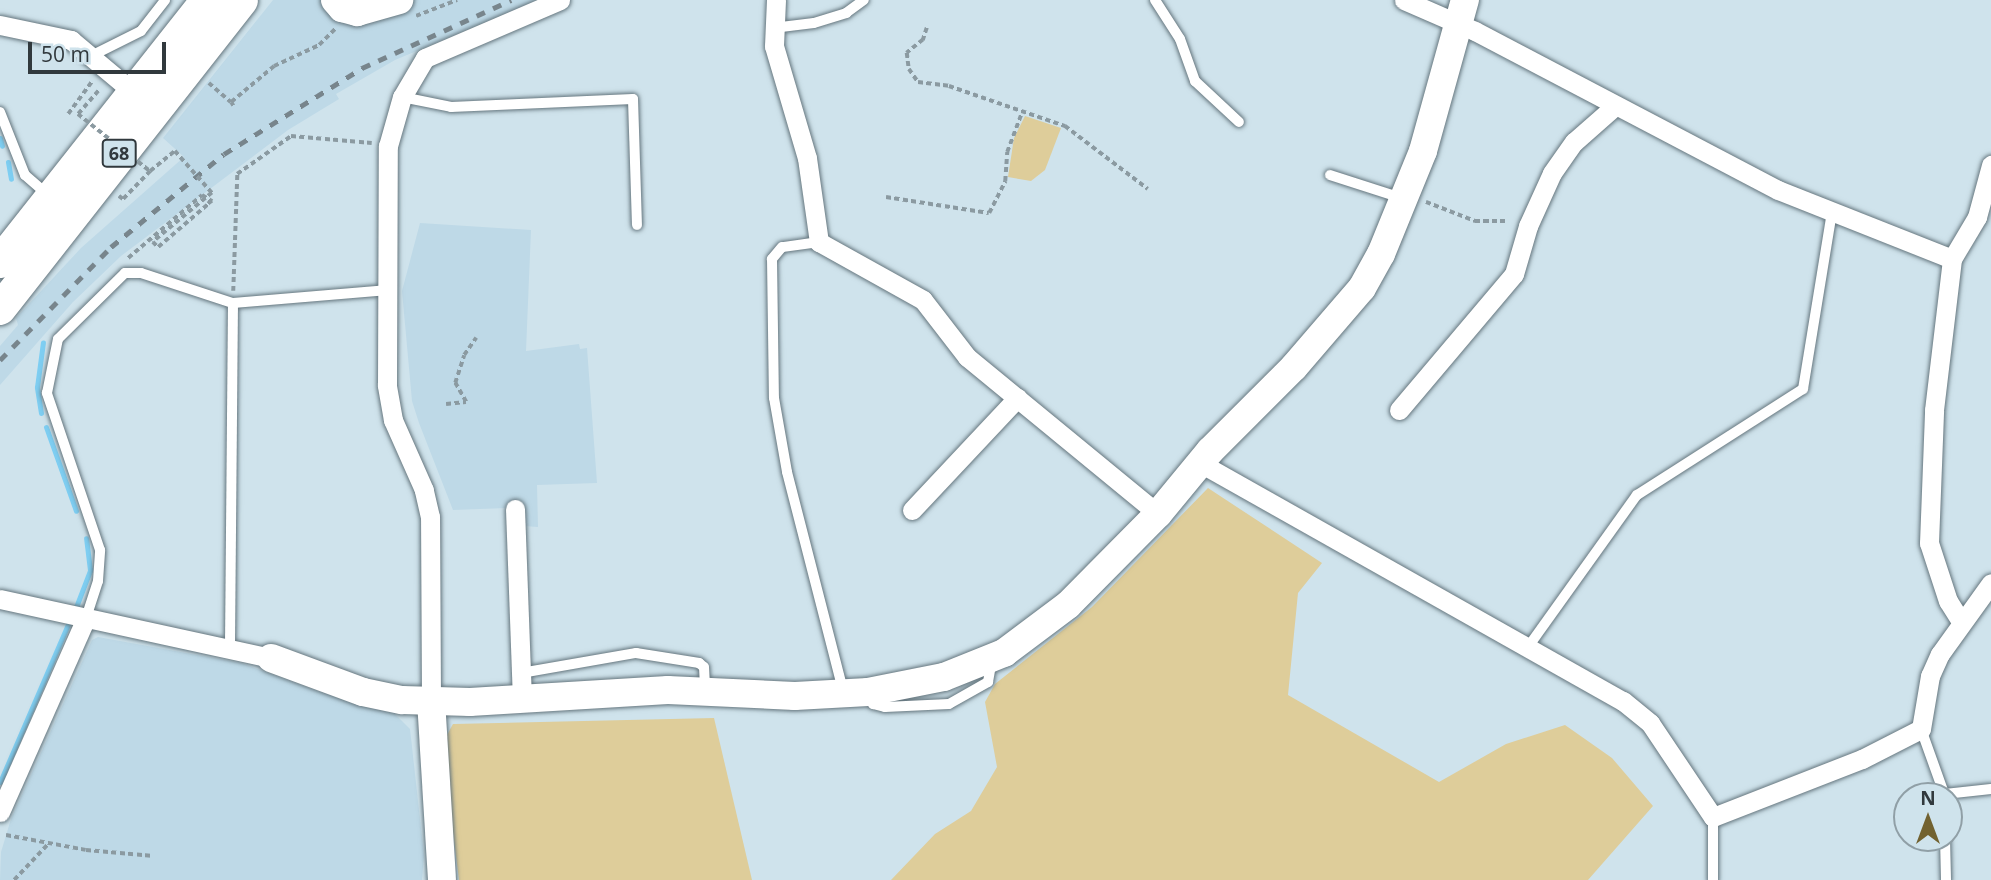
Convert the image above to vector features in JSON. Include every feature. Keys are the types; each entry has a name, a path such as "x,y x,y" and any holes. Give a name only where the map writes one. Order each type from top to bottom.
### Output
{"main road":[{"name":"68","path":"0,262 207,0"},
{"name":"68","path":"0,309 242,0"}],"street":[{"path":"335,0 350,12 364,12 399,0"},
{"path":"442,880 431,700 430,517 390,407 388,146 402,97 425,58 560,0"},
{"path":"776,0 773,28 777,62 810,168 819,242 923,300 967,357 1158,514"},
{"path":"1404,0 1462,12 1615,106 1778,190 1952,259"},
{"path":"0,599 230,646 363,692 431,700 521,686 855,693 922,683 992,659 1024,641 1068,605 1158,514 1200,463 1346,310 1371,272 1406,197 1462,12"},
{"path":"0,25 53,33 91,56 133,92"},
{"path":"1399,410 1514,274 1532,216 1563,155 1615,106"},
{"path":"1960,620 1948,601 1928,543 1934,410 1952,259 1977,217 1991,165"},
{"path":"912,510 1017,398"},
{"path":"1200,463 1528,647 1642,716 1713,817 1862,759 1921,729 1930,676 1960,620 1991,583"},
{"path":"515,509 521,686"},
{"path":"0,812 86,618"}],"lane":[{"path":"91,56 141,31 166,0"},
{"path":"773,28 814,23 846,13 864,0"},
{"path":"1155,0 1180,39 1195,81 1239,122"},
{"path":"402,97 451,107 633,99 637,225"},
{"path":"0,112 25,175 50,197"},
{"path":"1330,175 1406,197"},
{"path":"1528,647 1637,495 1802,389 1832,212"},
{"path":"819,242 782,247 772,259 774,397 792,497 855,693"},
{"path":"86,618 98,580 100,550 47,393 49,372 58,339 125,273 141,273 233,303 389,290"},
{"path":"230,646 233,303"},
{"path":"521,686 615,654 647,654 699,663 704,667 705,691"},
{"path":"1921,729 1940,782"},
{"path":"1963,793 1991,789"},
{"path":"1713,817 1713,880"},
{"path":"1946,852 1947,880"}],"path":[{"path":"927,28 923,40 907,53 914,79 1076,131 1148,189"},
{"path":"204,79 232,104 274,66 319,45 335,29"},
{"path":"68,114 93,80 102,86 78,114 150,171 175,151 212,192 153,242 158,247 212,201 202,195 127,260 125,273"},
{"path":"886,197 989,213 1005,181 1007,152 1022,112"},
{"path":"233,303 237,174 291,136 388,146"},
{"path":"1406,197 1475,221 1503,222 1532,216"},
{"path":"446,404 466,402 455,383 464,355 476,338"},
{"path":"6,835 48,844 154,856"},
{"path":"15,880 48,844"}],"shaded area":[{"path":"273,0 539,0 395,60 336,94 339,99 288,130 121,256 73,302 0,385 0,346 18,325 16,318 81,248 184,157 163,138"},
{"path":"1025,116 1061,128 1045,170 1031,181 1008,177 1014,138"},
{"path":"420,223 531,230 526,351 579,344 580,349 587,348 597,483 537,485 538,527 524,526 507,508 453,510 419,423 412,401 402,291"},
{"path":"1208,488 1322,563 1298,593 1288,695 1439,782 1506,744 1565,725 1612,758 1653,806 1588,880 891,880 935,834 971,811 997,767 985,702 995,684 1092,607"},
{"path":"98,637 241,663 317,691 392,711 410,729 424,855 422,880 0,880 1,852 11,819 92,640"},
{"path":"714,718 752,880 459,880 442,744 453,724"}],"waterway":[{"path":"0,138 2,146"},
{"path":"8,162 11,179"},
{"path":"41,413 37,387 43,342"},
{"path":"46,427 76,511"},
{"path":"76,607 90,570 86,538"},
{"path":"0,782 69,622"}],"railway":[{"path":"0,360 111,247 224,154 362,68 511,0"}]}
